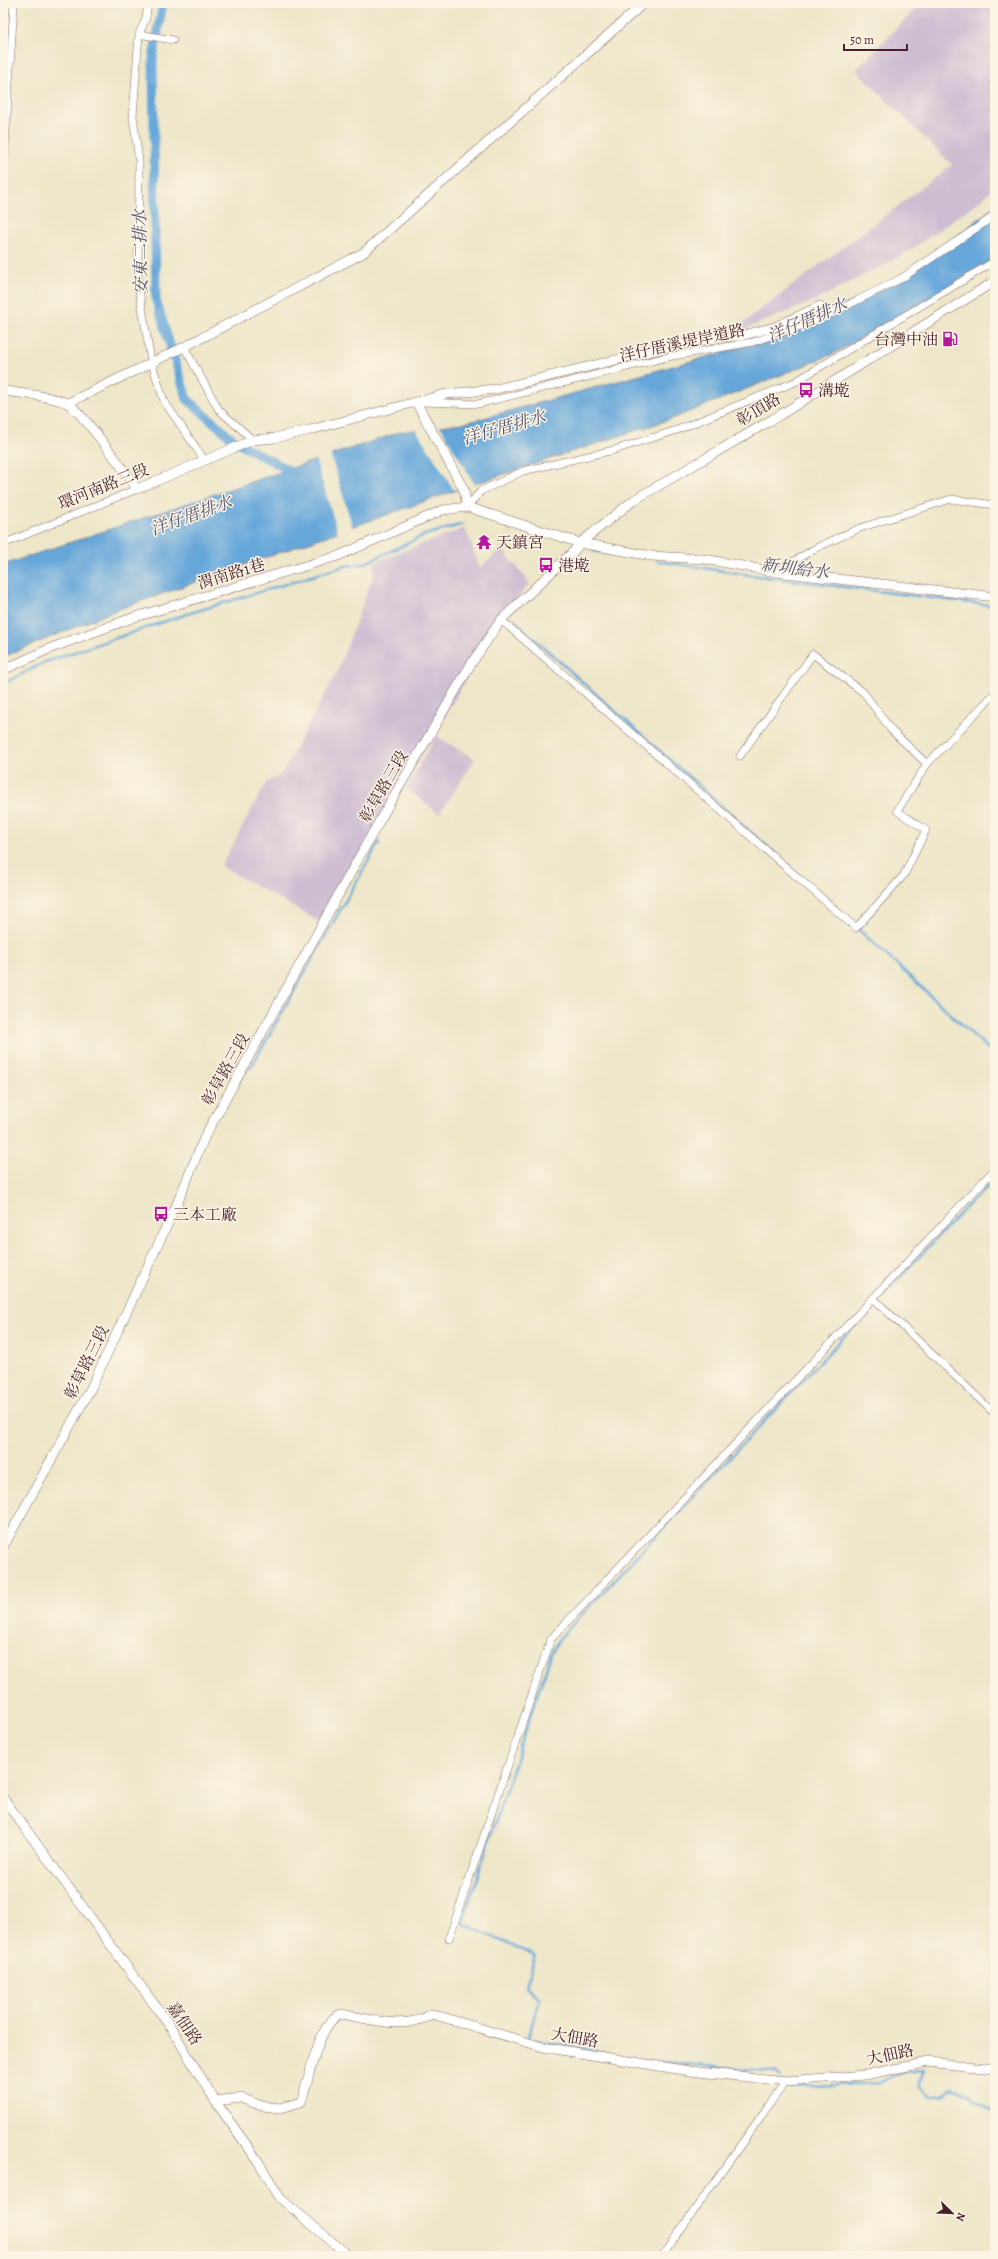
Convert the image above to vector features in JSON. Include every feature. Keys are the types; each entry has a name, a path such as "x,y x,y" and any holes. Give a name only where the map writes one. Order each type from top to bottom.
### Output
{"street":[{"path":"3,178 14,3"},
{"path":"148,3 146,18 139,34 133,116 139,161 138,283 164,401 205,461"},
{"path":"68,404 154,360 182,348 364,253 644,3"},
{"path":"144,35 173,40"},
{"name":"洋仔厝溪堤岸道路","path":"416,402 478,404 667,357 753,342 816,321 902,278 987,221 995,213"},
{"path":"467,507 481,491 523,470 614,450 677,430 795,382 995,261"},
{"name":"彰頂路","path":"501,620 574,551 580,543 634,500 780,415 995,281"},
{"name":"環河南路三段","path":"3,544 253,440 275,438 310,430 446,394 496,389 682,344 722,337 740,336 775,327 820,306"},
{"path":"182,348 219,410 253,440"},
{"path":"3,391 36,395 68,404 115,458 137,489"},
{"path":"416,402 464,490 467,507"},
{"path":"776,572 816,548 860,528 951,499 995,505"},
{"path":"467,507 580,543 652,556 704,560 776,572 995,597"},
{"name":"渭南路1巷","path":"3,670 51,648 132,618 338,556 443,510 467,507"},
{"path":"501,620 856,928 904,875 926,830 897,811 927,764 995,693"},
{"name":"彰草路三段","path":"3,1547 92,1386 163,1234 205,1136 377,825 471,664 501,620"},
{"path":"740,756 813,654 864,693 892,731 927,764"},
{"path":"449,1938 551,1639 995,1169"},
{"path":"873,1298 995,1414"},
{"name":"嘉佃路","path":"3,1798 170,2026 215,2101 258,2161 280,2198 349,2256"},
{"name":"大佃路","path":"215,2101 241,2098 262,2106 280,2108 301,2102 315,2056 327,2024 336,2016 341,2014 404,2024 425,2019 432,2014 543,2046 664,2068 786,2081 865,2075 928,2062 995,2069"},
{"path":"662,2256 786,2081"}],"shaded area":[{"path":"921,3 995,3 995,186 981,200 903,255 814,301 742,330 739,326 952,165 856,70"},
{"path":"465,528 480,568 502,549 530,583 501,620 323,924 221,866 266,783 280,775 286,766 338,670 374,574 374,562"},
{"path":"436,736 475,759 439,814 406,788"}],"water":[{"name":"洋仔厝排水","path":"995,206 995,258 937,295 833,354 674,418 477,483 116,610 3,657 3,565 400,432 469,422 754,344 903,280"}],"pier":[{"path":"439,424 475,485 454,490 415,428"},
{"path":"330,453 353,529 338,533 315,458"}],"waterway":[{"name":"安東二排水","path":"163,3 153,59 156,300 187,399 236,442 298,475"},
{"path":"3,684 45,662 184,615 345,566 363,564 425,535 463,524"},
{"name":"新圳給水","path":"593,551 629,556"},
{"name":"新圳給水","path":"657,561 750,575 995,606"},
{"path":"512,619 790,867"},
{"path":"250,1069 379,842"},
{"path":"857,928 995,1055"},
{"path":"527,2039 540,1999 526,1986 535,1956 462,1923 551,1654 559,1639 968,1205 995,1180"},
{"path":"534,2040 606,2053"},
{"path":"662,2062 775,2072 781,2077"},
{"path":"787,2083 791,2087 879,2083 903,2072 924,2070 918,2086 931,2096 945,2094 952,2087 967,2093 995,2113"}],"place":[{"name":"台灣中油","path":"950,339"},
{"name":"溝墘","path":"806,390"},
{"name":"天鎮宮","path":"484,542"},
{"name":"港墘","path":"546,565"},
{"name":"三本工廠","path":"161,1214"}]}
